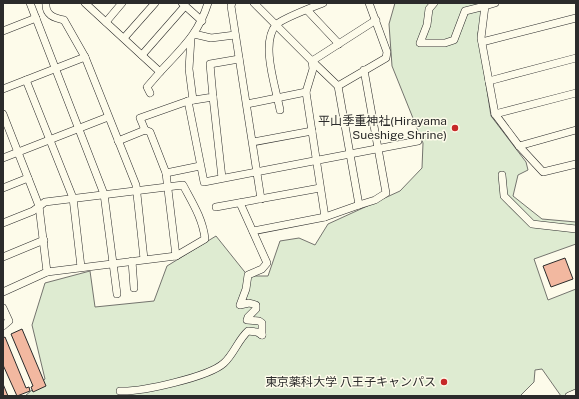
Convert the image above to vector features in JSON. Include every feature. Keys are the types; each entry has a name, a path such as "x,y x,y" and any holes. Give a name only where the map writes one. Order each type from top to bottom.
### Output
{"street":[{"path":"30,3 104,194 117,294"},
{"path":"46,3 47,12 51,16 64,20 85,57 118,141 136,190 144,259"},
{"path":"86,3 160,72"},
{"path":"106,22 122,3"},
{"path":"124,38 155,3"},
{"path":"150,93 148,87 193,36 202,21 208,3"},
{"path":"232,3 230,6 261,199"},
{"path":"254,3 338,86 359,205"},
{"path":"280,110 270,58 269,36 276,24 323,3"},
{"path":"338,86 386,58 387,52 370,3"},
{"path":"434,3 429,9 427,25 420,43 437,44 454,40 465,12 495,3"},
{"path":"142,55 184,4 202,21"},
{"path":"485,6 482,42 495,114 519,146 542,172 576,164"},
{"path":"307,10 339,44"},
{"path":"3,31 36,18"},
{"path":"482,42 576,18"},
{"path":"312,61 376,20"},
{"path":"193,36 211,38 235,35"},
{"path":"193,36 189,69 191,101 200,166 204,182 418,141"},
{"path":"3,89 85,57"},
{"path":"489,81 576,58"},
{"path":"222,178 210,64 239,59"},
{"path":"312,61 313,69 306,92 325,217"},
{"path":"253,231 325,217 375,200 386,194 364,70"},
{"path":"26,80 73,198 81,267"},
{"path":"246,104 306,92"},
{"path":"495,114 576,92"},
{"path":"176,256 166,173 150,132 145,130 140,118 191,101 214,96"},
{"path":"3,114 4,123 18,152 38,206 48,272"},
{"path":"3,158 108,117"},
{"path":"118,141 145,130"},
{"path":"519,146 576,130"},
{"path":"252,142 312,131"},
{"path":"166,173 200,166"},
{"path":"502,175 504,196 532,224 576,229"},
{"path":"3,188 28,178"},
{"path":"3,223 33,211 45,202 183,185 198,213 205,239 176,256 48,272 3,292"},
{"path":"216,207 320,188"},
{"path":"120,391 129,391 169,383 211,372 223,364 242,336 248,331 257,332 262,335 262,323 259,321 247,320 256,309 256,304 240,304 239,302 246,289 248,275 262,269 266,265 267,259 240,203"},
{"path":"3,257 44,240"},
{"path":"132,261 134,288"},
{"path":"3,308 9,321 3,326"},
{"path":"569,396 576,393"}],"green space":[{"path":"395,3 485,3 478,33 491,116 526,162 528,170 518,175 513,196 542,219 576,222 576,244 534,259 548,300 576,289 576,396 561,396 542,369 535,370 534,382 520,396 25,396 45,379 32,325 45,283 90,271 95,307 154,301 167,266 216,236 248,276 268,276 280,241 299,238 315,245 328,224 400,191 422,168 423,143 392,66 389,24"}],"building":[{"path":"565,258 573,279 551,287 543,266"},
{"path":"22,329 46,386 33,392 31,387 33,386 11,334"},
{"path":"5,337 26,388 29,387 30,391 17,396 3,365 3,338"},
{"path":"3,384 8,396 3,396"}],"place":[{"name":"平山季重神社(Hirayama Sueshige Shrine)","path":"455,128"},
{"name":"東京薬科大学 八王子キャンパス","path":"444,382"}]}
